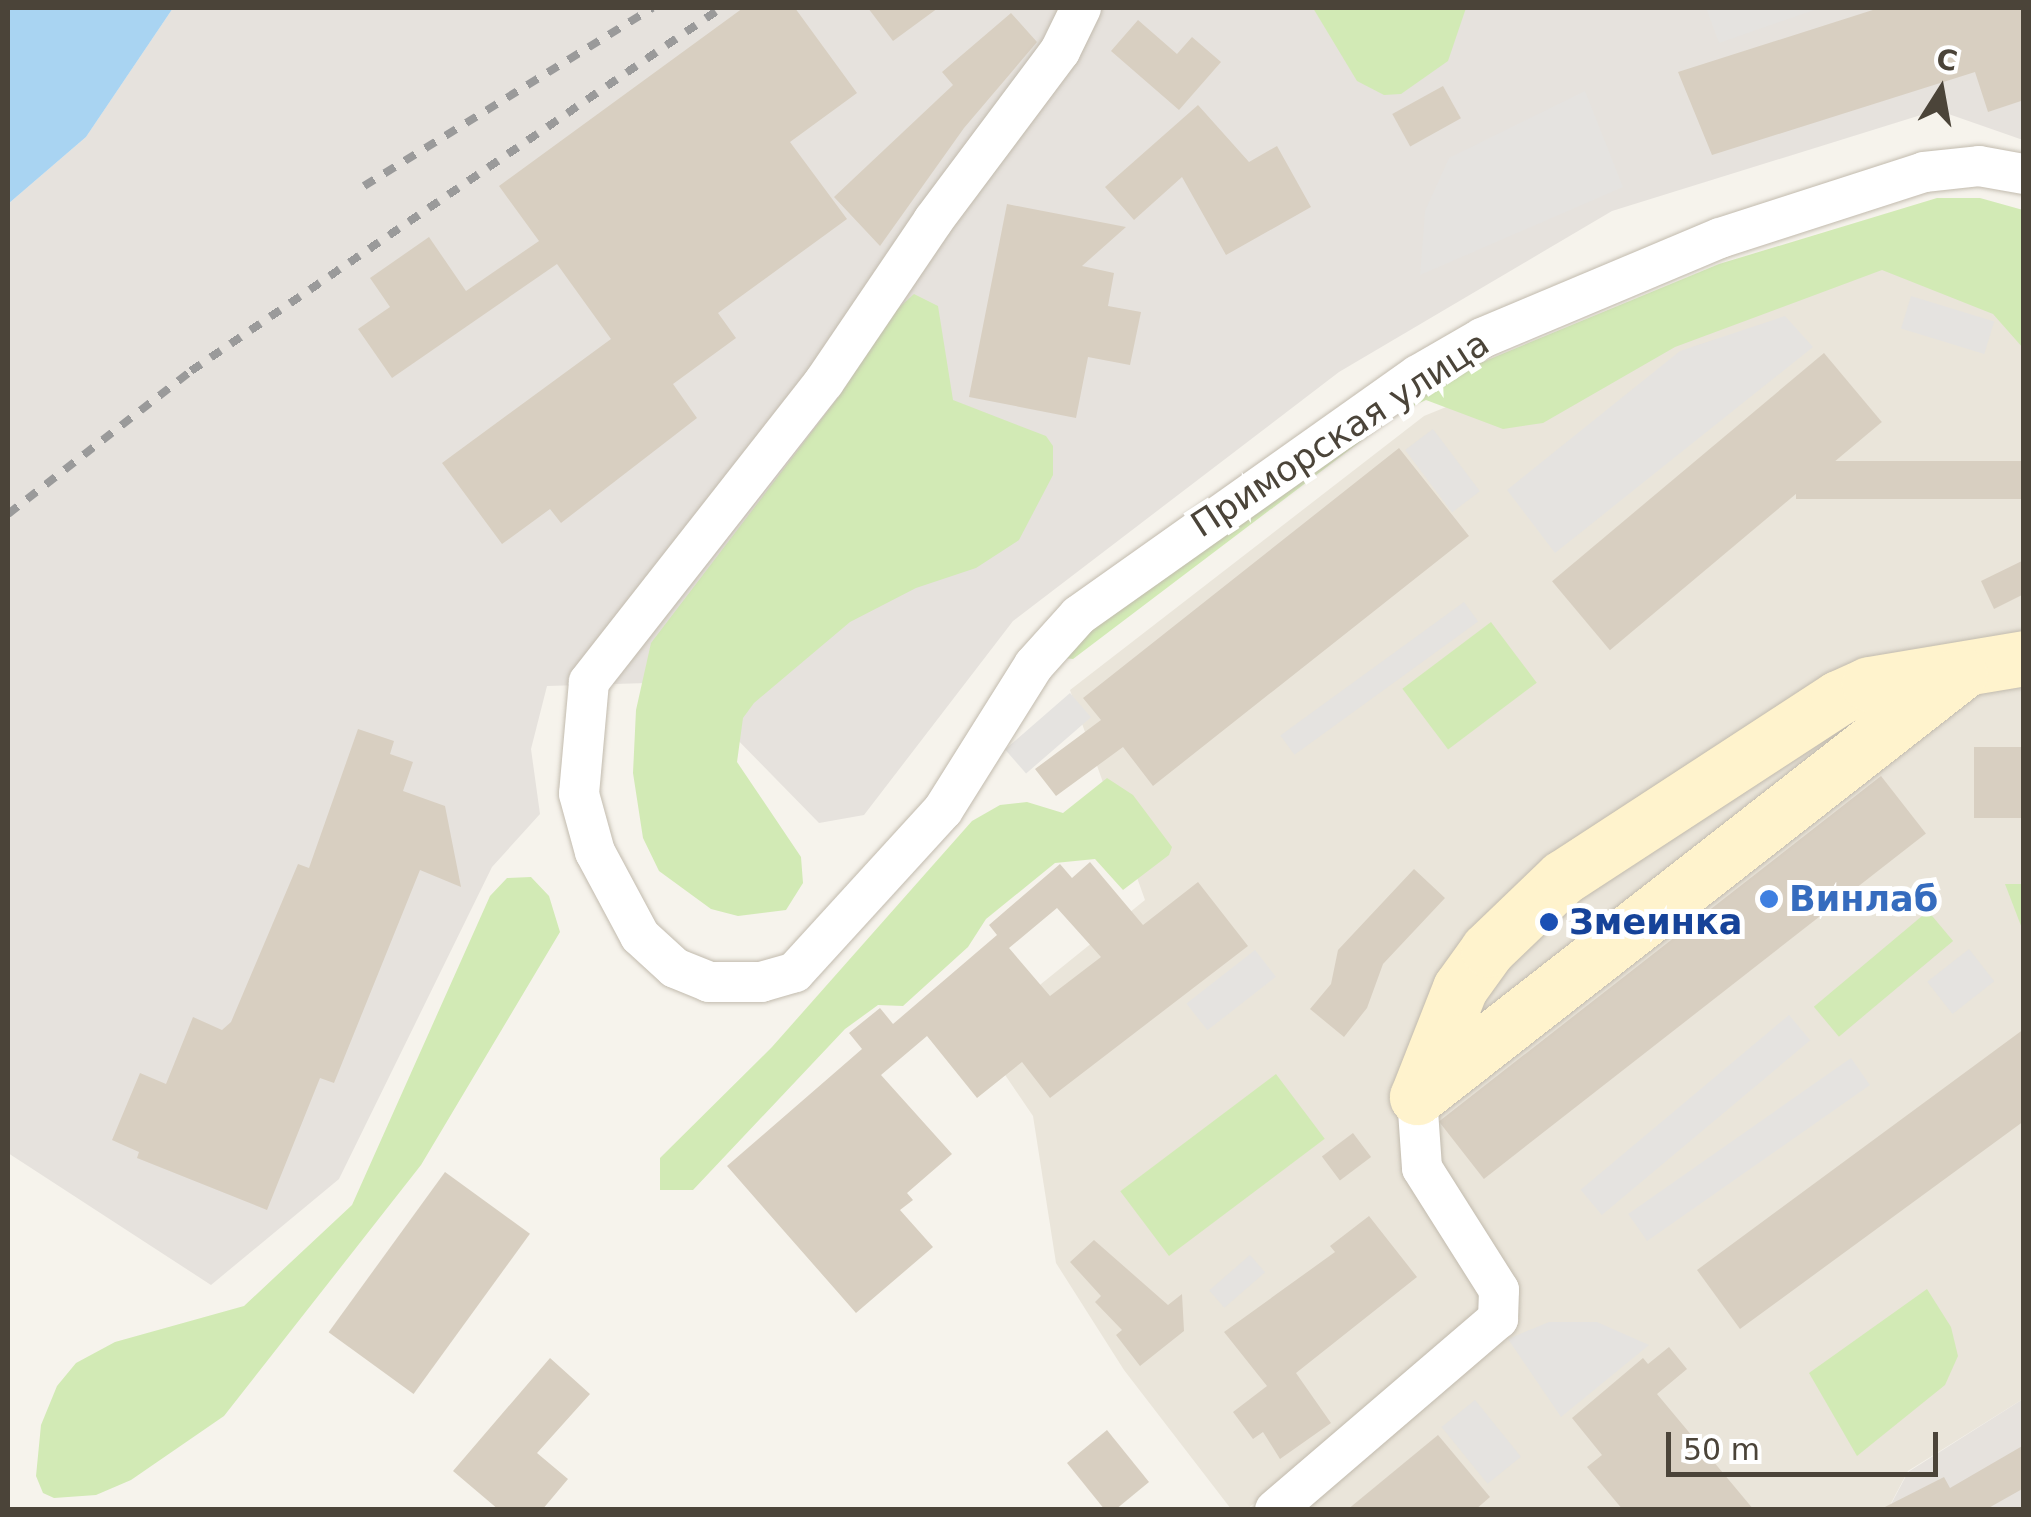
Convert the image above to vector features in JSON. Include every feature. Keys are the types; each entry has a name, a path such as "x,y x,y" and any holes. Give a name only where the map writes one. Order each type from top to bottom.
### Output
{"main road":[{"path":"1418,1097 1460,988 1547,890 1838,698 1869,684 1999,660"},
{"path":"1418,1097 1999,660"}],"street":[{"name":"Приморская улица","path":"1080,8 1060,51 933,221 824,382 589,682 579,794 611,890 640,936 675,968 720,982 795,972 943,810 1034,665 1078,616 1160,552 1482,338 1704,244 1924,172 1978,166 2024,174"},
{"path":"1275,1510 1498,1318 1499,1290 1422,1168 1418,1097"}],"shaded area":[{"path":"173,8 2023,8 2023,140 1937,110 1612,211 1339,372 1013,621 864,815 819,823 681,682 547,686 531,749 540,814 492,867 339,1179 211,1285 8,1153 8,204 86,137"},
{"path":"1706,8 1820,8 1719,43"},
{"path":"1585,91 1623,187 1420,275 1425,211 1449,158"},
{"path":"1954,200 2023,218 2023,1399 1908,1471 1888,1509 1287,1509 1490,1313 1247,1509 1231,1509 1124,1370 1056,1263 1033,1116 978,1035 1145,900 1070,690 1424,416"},
{"path":"1911,296 1994,321 1984,354 1901,329"},
{"path":"1785,316 1813,347 1555,553 1507,490 1680,351"},
{"path":"1433,429 1480,491 1452,512 1405,450"},
{"path":"1464,602 1478,621 1294,755 1280,735"},
{"path":"1070,693 1091,717 1026,774 1005,749"},
{"path":"1969,949 1994,981 1952,1014 1927,982"},
{"path":"1255,950 1276,977 1207,1030 1186,1004"},
{"path":"1789,1015 1810,1040 1602,1215 1581,1190"},
{"path":"1851,1058 1870,1085 1647,1241 1628,1214"},
{"path":"1250,1255 1265,1272 1224,1308 1209,1290"},
{"path":"1549,1322 1597,1322 1649,1345 1561,1417 1508,1339"},
{"path":"2023,1399 2023,1509 1888,1510 1908,1472"},
{"path":"1475,1400 1521,1457 1488,1484 1442,1427"}],"green space":[{"path":"1313,8 1466,8 1448,61 1401,94 1384,95 1357,81"},
{"path":"1937,198 1980,198 2023,210 2023,348 1993,314 1882,270 1675,347 1543,423 1503,429 1426,400 1398,413 1073,659 1064,658 1066,649 1420,388 1719,264"},
{"path":"914,294 938,306 953,400 1046,436 1053,446 1053,475 1019,540 976,568 916,588 850,622 754,703 743,718 737,762 801,857 803,883 786,910 738,916 711,909 659,871 643,838 633,773 636,710 651,643 840,395 893,313"},
{"path":"1491,622 1537,683 1448,749 1402,689"},
{"path":"1107,778 1133,795 1172,847 1169,855 1123,890 1095,859 1055,863 986,919 968,947 903,1006 878,1005 845,1029 693,1190 660,1190 660,1158 772,1047 972,821 1000,805 1027,802 1063,813"},
{"path":"531,877 549,896 560,932 421,1165 224,1416 131,1480 96,1495 54,1498 43,1493 36,1476 41,1425 57,1386 76,1363 115,1342 244,1306 352,1205 490,896 507,878"},
{"path":"2005,884 2023,884 2023,931"},
{"path":"1928,911 1953,941 1839,1037 1814,1007"},
{"path":"1276,1074 1325,1139 1169,1256 1120,1191"},
{"path":"1927,1289 1951,1327 1958,1356 1945,1385 1857,1456 1809,1373"}],"water":[{"path":"8,8 173,8 86,137 8,204"}],"building":[{"path":"743,8 795,8 857,93 790,142 847,219 718,313 736,338 673,384 697,418 561,523 550,509 502,544 442,463 611,339 557,264 392,378 358,329 390,307 370,278 429,237 466,291 539,241 499,186"},
{"path":"868,8 938,8 893,41"},
{"path":"1879,8 2024,8 2024,100 1988,112 1975,72 1712,155 1678,72"},
{"path":"1011,13 1037,42 964,128 880,246 834,197 953,85 942,72"},
{"path":"1138,20 1177,54 1192,37 1221,62 1179,110 1111,51"},
{"path":"1443,86 1461,118 1410,146 1392,114"},
{"path":"1198,105 1249,162 1277,146 1311,207 1226,255 1182,177 1134,220 1105,187"},
{"path":"1007,204 1126,227 1082,266 1114,273 1108,306 1141,312 1130,365 1088,357 1076,418 969,397"},
{"path":"1824,353 1882,422 1610,650 1552,581"},
{"path":"1399,448 1469,536 1153,786 1123,747 1056,796 1035,769 1101,720 1083,698"},
{"path":"1796,461 2024,461 2024,499 1796,499"},
{"path":"2024,560 2024,594 1994,609 1981,581"},
{"path":"358,729 394,741 390,754 413,762 403,791 445,806 461,887 420,870 334,1083 320,1078 267,1210 137,1158 139,1152 112,1140 140,1073 166,1084 193,1017 222,1030 231,1022 298,864 309,868"},
{"path":"1974,747 2024,747 2024,818 1974,818"},
{"path":"1881,776 1926,834 1484,1179 1439,1121"},
{"path":"1090,862 1143,925 1198,882 1248,946 1050,1098 1022,1062 977,1098 927,1036 881,1075 952,1154 907,1193 913,1200 900,1210 933,1247 856,1313 727,1166 862,1049 849,1033 880,1008 893,1024 997,935 989,925 1060,864 1072,878","holes":["1057,908 1101,957 1050,996 1009,948"]},
{"path":"1414,869 1445,898 1383,964 1367,1008 1344,1037 1310,1009 1331,984 1338,950"},
{"path":"2024,1029 2024,1121 1740,1329 1697,1270"},
{"path":"1353,1133 1371,1157 1340,1180 1322,1156"},
{"path":"445,1172 530,1234 414,1394 329,1332"},
{"path":"1369,1216 1417,1277 1296,1373 1331,1423 1280,1459 1263,1432 1253,1439 1233,1412 1267,1386 1224,1332 1335,1252 1330,1246"},
{"path":"1094,1240 1168,1305 1182,1294 1184,1331 1140,1366 1116,1335 1122,1330 1095,1302 1101,1296 1070,1262"},
{"path":"1669,1347 1687,1369 1657,1394 1754,1510 1623,1510 1587,1467 1602,1455 1572,1418 1643,1358 1648,1364"},
{"path":"550,1358 590,1394 537,1453 568,1479 542,1510 499,1510 453,1471"},
{"path":"1107,1430 1149,1482 1115,1510 1105,1510 1067,1463"},
{"path":"1438,1435 1490,1497 1475,1510 1347,1510"},
{"path":"2024,1445 2024,1488 1985,1510 1879,1510 1944,1477 1950,1488"}],"railway":[{"path":"364,186 652,8"},
{"path":"8,514 191,371 721,8"}],"place":[{"name":"Винлаб","path":"1769,899"},
{"name":"Змеинка","path":"1549,922"}]}
